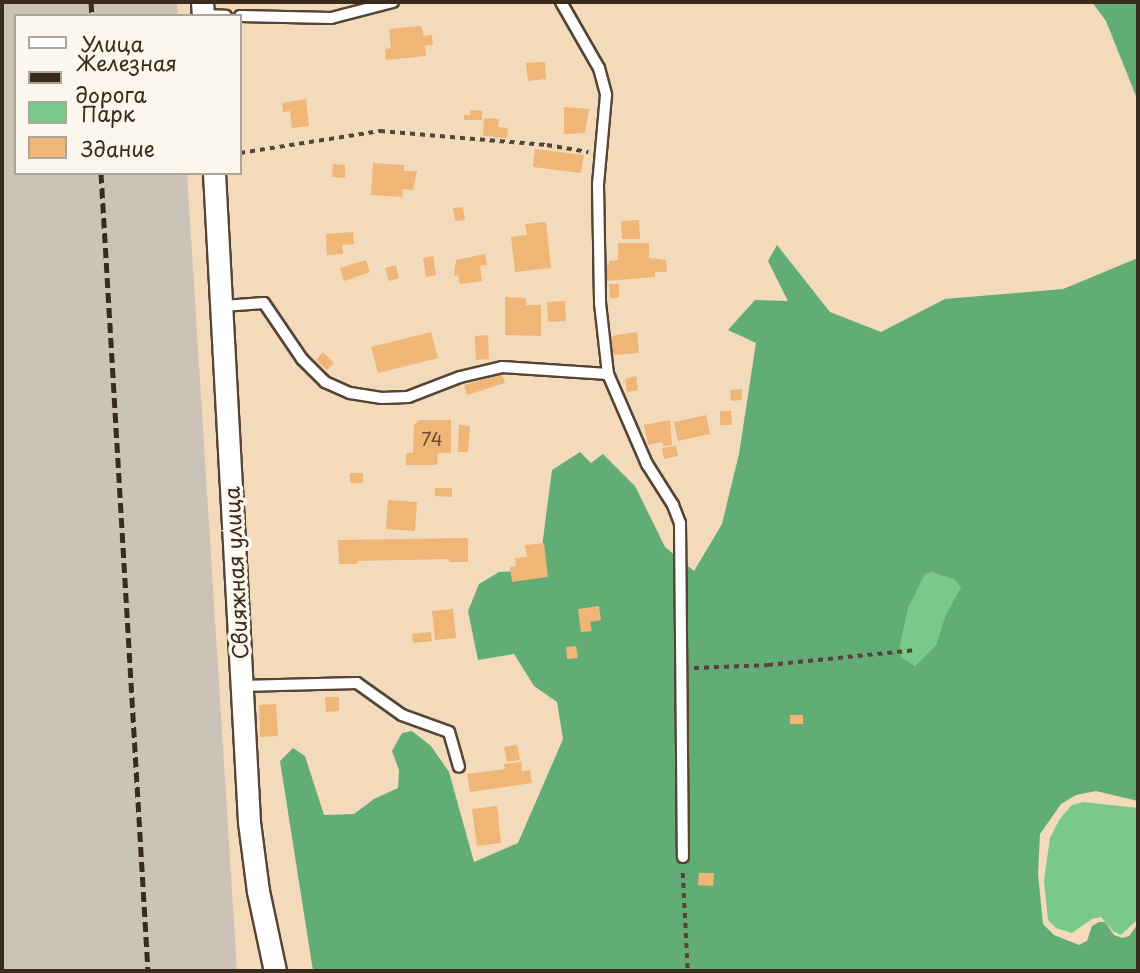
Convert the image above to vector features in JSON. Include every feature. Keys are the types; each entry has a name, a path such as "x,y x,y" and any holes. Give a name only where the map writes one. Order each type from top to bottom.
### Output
{"street":[{"name":"Свияжная улица","path":"214,175 249,822 258,891 275,971"}],"lane":[{"path":"242,16 331,18 393,2"},
{"path":"561,2 599,68 606,95 598,185 600,303 608,374 647,464 681,523 683,857"},
{"path":"223,306 264,303 302,359 325,382 350,393 382,398 408,397 460,377 502,367 608,374"},
{"path":"241,686 357,682 402,715 449,732 459,767"}],"path":[{"path":"242,153 380,131 547,145 601,154"},
{"path":"682,669 768,665 916,650"},
{"path":"683,857 688,971"}],"shaded area":[{"path":"2,2 177,2 178,14 14,14 14,175 187,175 237,971 2,971"}],"green space":[{"path":"1092,2 1138,2 1138,101 1106,21"},
{"path":"777,245 830,312 881,332 945,299 1063,289 1138,258 1138,801 1096,791 1076,795 1061,804 1040,834 1038,874 1043,924 1054,935 1079,945 1087,941 1092,926 1099,922 1105,922 1114,935 1122,938 1129,936 1138,924 1138,971 313,971 280,761 293,748 305,756 324,815 354,814 374,799 398,788 399,770 392,751 402,733 412,731 431,746 449,772 474,862 518,843 563,739 557,702 534,686 514,654 478,660 468,611 479,584 499,572 539,570 552,470 580,452 591,463 603,454 635,486 665,547 694,571 722,524 739,454 756,343 728,330 755,300 788,301 768,261","holes":["932,572 955,580 961,588 945,616 936,645 915,666 901,657 900,646 908,609 925,574"]},
{"path":"932,572 955,580 962,588 945,616 936,645 915,666 901,657 900,646 908,609 925,574"},
{"path":"1083,802 1138,808 1138,919 1121,935 1113,931 1101,917 1092,919 1072,933 1056,928 1048,920 1044,880 1050,838 1059,820 1072,805"}],"building":[{"path":"421,26 424,36 432,35 433,45 425,46 426,56 386,60 385,49 391,48 389,29"},
{"path":"545,62 546,79 528,81 526,63"},
{"path":"306,99 309,126 292,128 290,111 283,112 282,103"},
{"path":"564,107 589,109 585,133 564,134"},
{"path":"470,110 482,111 482,120 464,120 464,115 470,115"},
{"path":"484,118 499,119 498,127 508,128 507,138 483,136"},
{"path":"535,149 584,155 581,173 533,167"},
{"path":"373,163 404,165 404,171 417,171 413,190 403,189 402,197 371,195"},
{"path":"333,164 345,165 345,178 332,177"},
{"path":"463,207 465,220 455,221 453,208"},
{"path":"639,220 640,239 622,239 621,221"},
{"path":"546,222 551,268 515,272 511,237 527,235 525,224"},
{"path":"353,232 354,244 342,245 343,254 327,255 326,234"},
{"path":"618,243 649,243 649,258 666,260 667,272 655,272 655,277 605,281 605,265 609,265 609,261 618,260"},
{"path":"485,254 487,265 480,266 482,281 460,284 458,275 454,276 456,260"},
{"path":"433,256 436,275 426,277 423,258"},
{"path":"366,260 370,272 344,281 340,268"},
{"path":"396,265 399,278 389,281 385,268"},
{"path":"609,284 619,284 619,298 610,298"},
{"path":"505,297 526,298 526,305 541,305 541,336 505,335"},
{"path":"565,301 566,321 548,322 547,302"},
{"path":"431,332 438,358 378,373 371,347"},
{"path":"637,332 639,353 613,355 611,336"},
{"path":"488,335 489,359 476,360 475,336"},
{"path":"323,352 334,363 327,370 316,360"},
{"path":"502,374 505,383 467,395 464,385"},
{"path":"636,376 638,390 627,392 625,379"},
{"path":"742,389 742,400 731,401 730,390"},
{"path":"720,411 731,411 732,425 720,425"},
{"path":"706,415 710,434 678,441 674,422"},
{"path":"419,420 451,420 451,453 438,453 437,465 406,465 406,453 413,453 414,425"},
{"path":"670,420 672,445 663,446 662,442 648,445 644,425"},
{"path":"459,425 470,426 468,452 458,452"},
{"path":"676,446 678,456 664,459 662,448"},
{"path":"350,473 363,473 363,483 350,483"},
{"path":"435,488 452,488 452,497 435,496"},
{"path":"388,500 417,502 415,531 386,529"},
{"path":"468,538 468,562 449,562 449,559 357,561 357,564 339,564 338,540"},
{"path":"544,543 548,577 512,582 510,567 516,566 515,558 527,557 525,545"},
{"path":"599,606 601,620 590,622 592,631 581,632 578,609"},
{"path":"453,609 456,638 435,640 432,611"},
{"path":"431,632 432,641 413,643 412,634"},
{"path":"576,646 578,658 567,659 566,647"},
{"path":"325,697 339,697 339,711 326,712"},
{"path":"276,704 278,736 260,737 259,705"},
{"path":"790,715 803,715 803,724 790,724"},
{"path":"517,745 520,760 507,762 504,747"},
{"path":"521,762 522,771 530,770 532,783 470,792 467,774 505,769 504,764"},
{"path":"497,806 501,843 477,846 472,809"},
{"path":"699,873 714,873 713,886 698,885"}],"railway":[{"path":"91,2 92,14"},
{"path":"101,175 148,971"}]}
